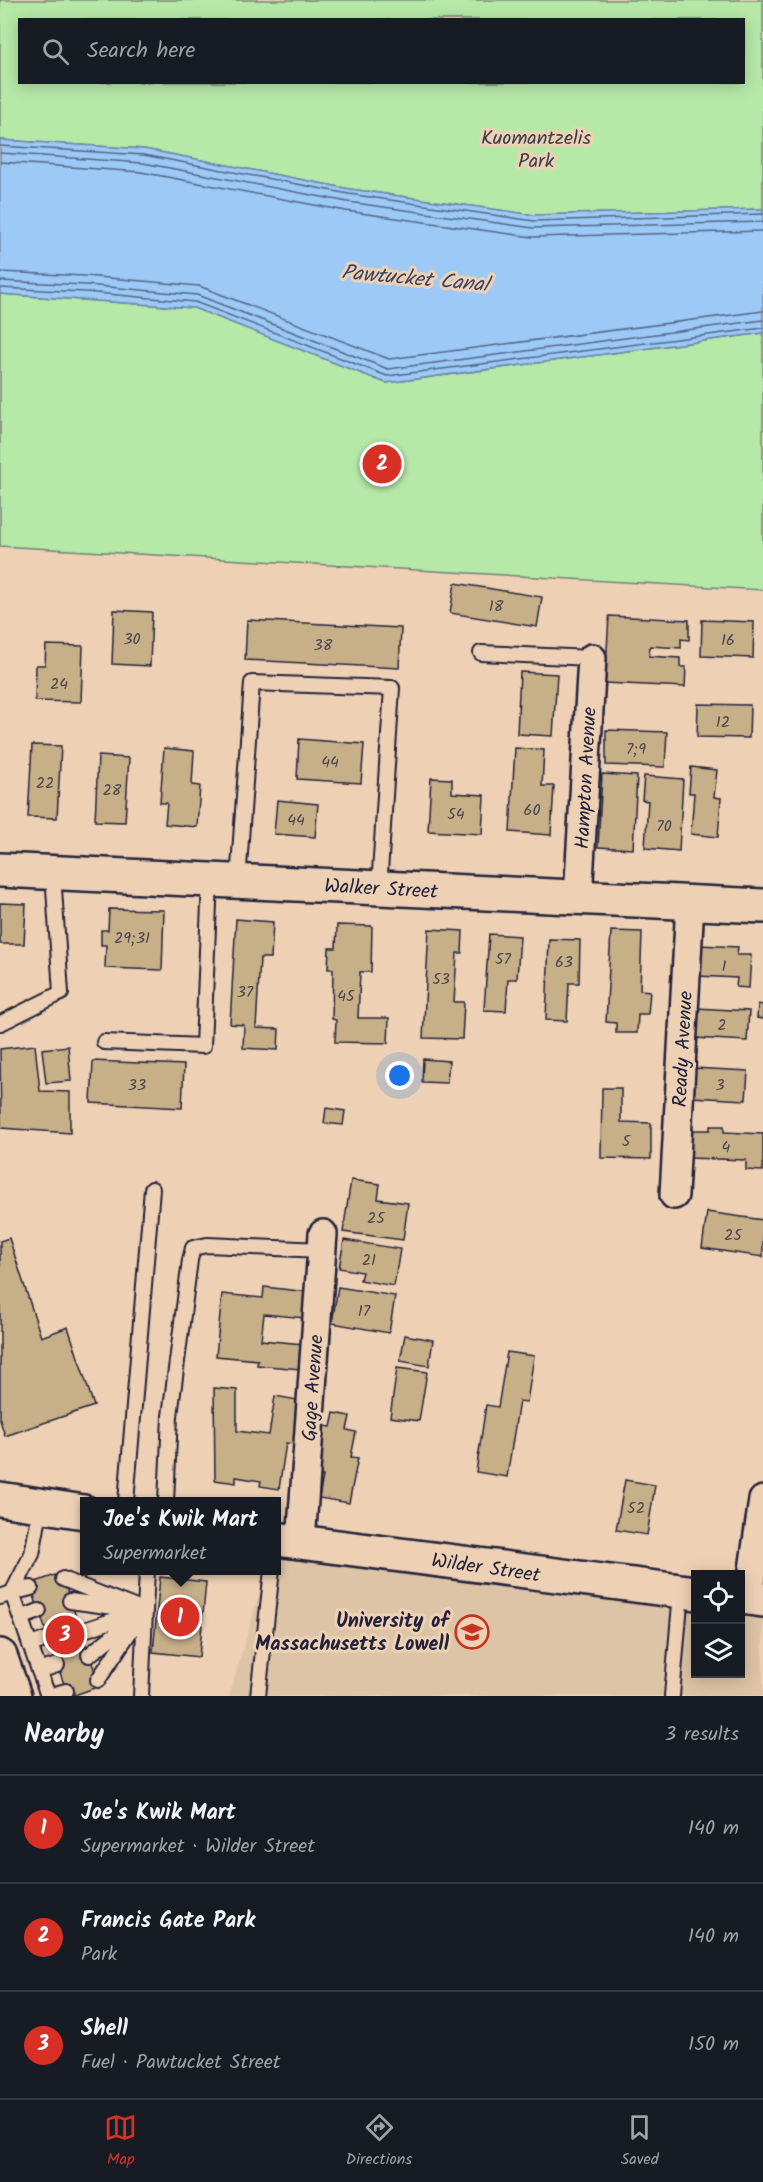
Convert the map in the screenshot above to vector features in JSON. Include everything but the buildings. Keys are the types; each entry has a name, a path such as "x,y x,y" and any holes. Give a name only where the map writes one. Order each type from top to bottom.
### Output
{"street":[{"name":"Hampton Avenue","path":"578,898 592,658"},
{"name":"Walker Street","path":"0,870 763,906"},
{"name":"Ready Avenue","path":"674,1195 690,903"},
{"name":"Gage Avenue","path":"288,1540 322,1242"},
{"path":"0,1499 80,1511"},
{"path":"751,1599 763,1507"},
{"name":"Wilder Street","path":"288,1540 688,1592"},
{"path":"0,1656 14,1696"}],"lane":[{"path":"481,653 592,658"},
{"path":"104,1042 203,1046 252,683 392,688 379,888"},
{"path":"1,1023 61,993 53,873"},
{"path":"126,1497 152,1189"},
{"path":"166,1497 170,1416 189,1260 193,1248 207,1245 322,1242"},
{"path":"6,1595 32,1554 41,1506"},
{"path":"141,1696 147,1575"},
{"path":"258,1696 271,1575"},
{"path":"63,1579 144,1611"},
{"path":"6,1595 31,1588"},
{"path":"672,1696 688,1592"},
{"path":"6,1595 21,1618 48,1696 66,1691"},
{"path":"70,1601 144,1611"},
{"path":"21,1618 39,1611"},
{"path":"81,1631 144,1611"},
{"path":"89,1655 144,1611"},
{"path":"98,1680 144,1611"},
{"path":"30,1645 48,1639"},
{"path":"39,1671 57,1665"}],"shaded area":[{"name":"University of Massachusetts Lowell","path":"281,1540 691,1581 691,1678 745,1678 745,1582 763,1554 763,1696 229,1696 265,1575 281,1575"}],"green space":[{"name":"Kuomantzelis Park","path":"0,0 763,0 763,209 534,215 350,189 144,149 0,140"},
{"path":"0,294 194,308 386,383 763,333 763,590 0,546"}],"water":[{"name":"Pawtucket Canal","path":"0,140 144,149 350,189 534,215 763,209 763,333 386,383 194,308 0,294"}],"place":[{"name":"Francis Gate Park","path":"382,464"},
{"name":"Joe's Kwik Mart","path":"180,1617"},
{"name":"University of Massachusetts Lowell","path":"472,1632"},
{"name":"Shell","path":"65,1635"}]}
